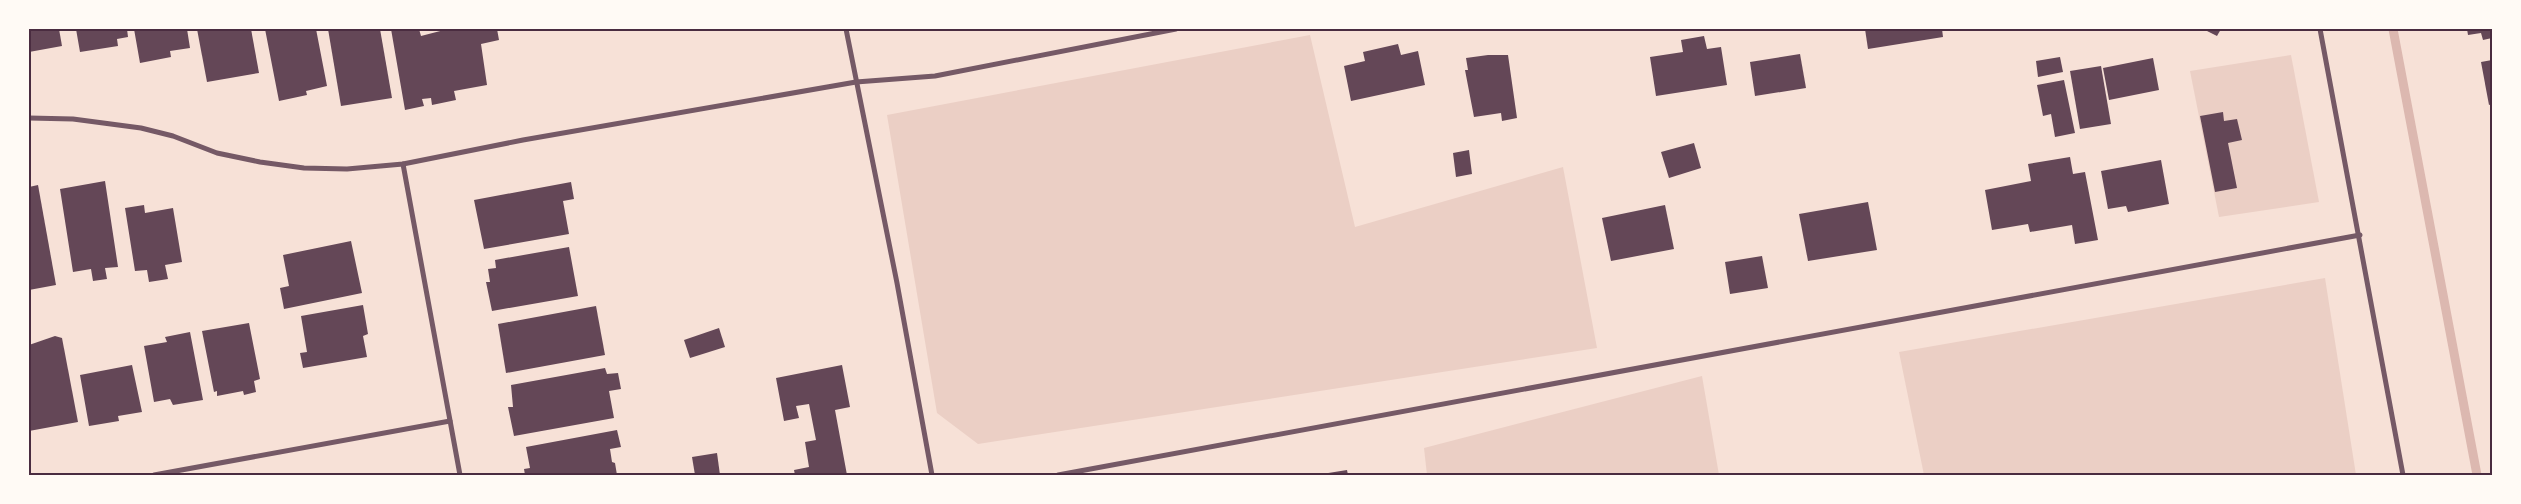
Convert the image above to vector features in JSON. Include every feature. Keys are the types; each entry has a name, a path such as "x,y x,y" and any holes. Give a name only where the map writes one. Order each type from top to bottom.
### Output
{"street":[{"path":"846,29 897,283 932,475"},
{"path":"29,118 73,119 141,128 172,136 217,152 260,162 304,168 347,169 403,164 514,141 856,82 935,76 1176,29"},
{"path":"2320,29 2360,235 2403,475"},
{"path":"403,164 460,475"},
{"path":"1058,475 2360,235"},
{"path":"154,475 450,421"}],"shaded area":[{"path":"1310,35 1355,227 1563,167 1597,348 978,444 937,413 887,115"},
{"path":"2291,55 2319,202 2219,217 2190,71"},
{"path":"2325,278 2356,475 1924,475 1899,352"},
{"path":"1702,376 1719,475 1427,475 1424,448"}],"building":[{"path":"29,29 59,29 62,46 29,52"},
{"path":"76,29 127,29 128,37 117,39 118,46 80,52"},
{"path":"134,29 187,29 190,48 170,51 171,57 140,63"},
{"path":"197,29 251,29 259,73 207,82"},
{"path":"265,29 316,29 327,86 306,91 307,95 279,101"},
{"path":"328,29 380,29 392,98 341,106"},
{"path":"391,29 419,29 421,36 448,29 497,29 499,40 481,44 487,85 454,91 456,100 432,105 431,98 422,99 424,106 405,110"},
{"path":"1865,29 1942,29 1943,37 1868,49"},
{"path":"2203,29 2221,29 2217,36"},
{"path":"2467,29 2492,29 2492,38 2483,40 2481,33 2468,35"},
{"path":"1704,36 1707,49 1721,47 1727,85 1656,96 1650,57 1683,52 1681,40"},
{"path":"1398,44 1401,55 1418,51 1425,85 1351,101 1344,66 1365,61 1363,52"},
{"path":"1800,54 1806,88 1755,96 1750,62"},
{"path":"1508,55 1517,118 1502,121 1501,113 1474,117 1465,70 1468,70 1466,58"},
{"path":"2060,57 2063,72 2038,77 2036,61"},
{"path":"2153,58 2159,90 2109,100 2103,68"},
{"path":"2492,60 2492,104 2489,105 2481,62"},
{"path":"2101,66 2111,124 2080,129 2070,71"},
{"path":"2064,80 2075,133 2055,137 2051,114 2043,116 2037,85"},
{"path":"2223,112 2224,121 2237,119 2242,140 2228,143 2237,188 2215,192 2200,116"},
{"path":"1694,143 1701,168 1669,178 1661,152"},
{"path":"1469,150 1472,174 1456,177 1453,153"},
{"path":"2070,157 2073,174 2085,172 2098,240 2075,244 2072,225 2030,232 2028,224 1992,230 1985,190 2031,181 2028,164"},
{"path":"2161,160 2169,204 2128,212 2126,206 2108,209 2101,171"},
{"path":"105,181 118,267 105,268 107,279 93,281 91,269 73,272 60,189"},
{"path":"571,182 574,199 563,201 569,234 484,249 474,200"},
{"path":"38,185 56,285 29,290 29,187"},
{"path":"1868,202 1877,250 1808,261 1799,214"},
{"path":"144,205 145,213 173,208 182,262 165,265 168,279 149,282 147,270 135,271 125,208"},
{"path":"1665,205 1674,249 1611,261 1602,218"},
{"path":"351,241 362,293 284,309 280,288 289,286 283,255"},
{"path":"569,247 578,296 492,311 486,282 490,282 488,269 496,268 495,260"},
{"path":"1762,256 1768,288 1730,294 1725,262"},
{"path":"363,305 368,334 363,336 367,357 303,368 300,353 307,352 301,316"},
{"path":"596,306 605,355 506,373 498,324"},
{"path":"249,323 260,379 254,381 256,392 244,395 243,391 217,396 217,391 214,392 202,331"},
{"path":"719,328 725,347 690,358 684,340"},
{"path":"190,332 203,400 173,405 170,399 154,402 144,346 167,342 165,337"},
{"path":"55,336 62,338 78,422 29,431 29,345"},
{"path":"132,365 142,412 118,416 119,421 89,426 80,375"},
{"path":"842,365 850,407 835,410 847,475 795,475 794,470 809,467 805,442 816,440 809,404 796,406 799,418 784,421 776,378"},
{"path":"605,368 607,374 618,373 621,389 609,391 614,418 514,436 508,407 513,407 511,385"},
{"path":"617,430 621,447 610,449 617,475 525,475 524,469 530,468 526,447"},
{"path":"717,453 720,475 695,475 692,457"},
{"path":"1347,470 1348,475 1322,475 1322,474"}],"waterway":[{"path":"2393,29 2477,475"}]}
